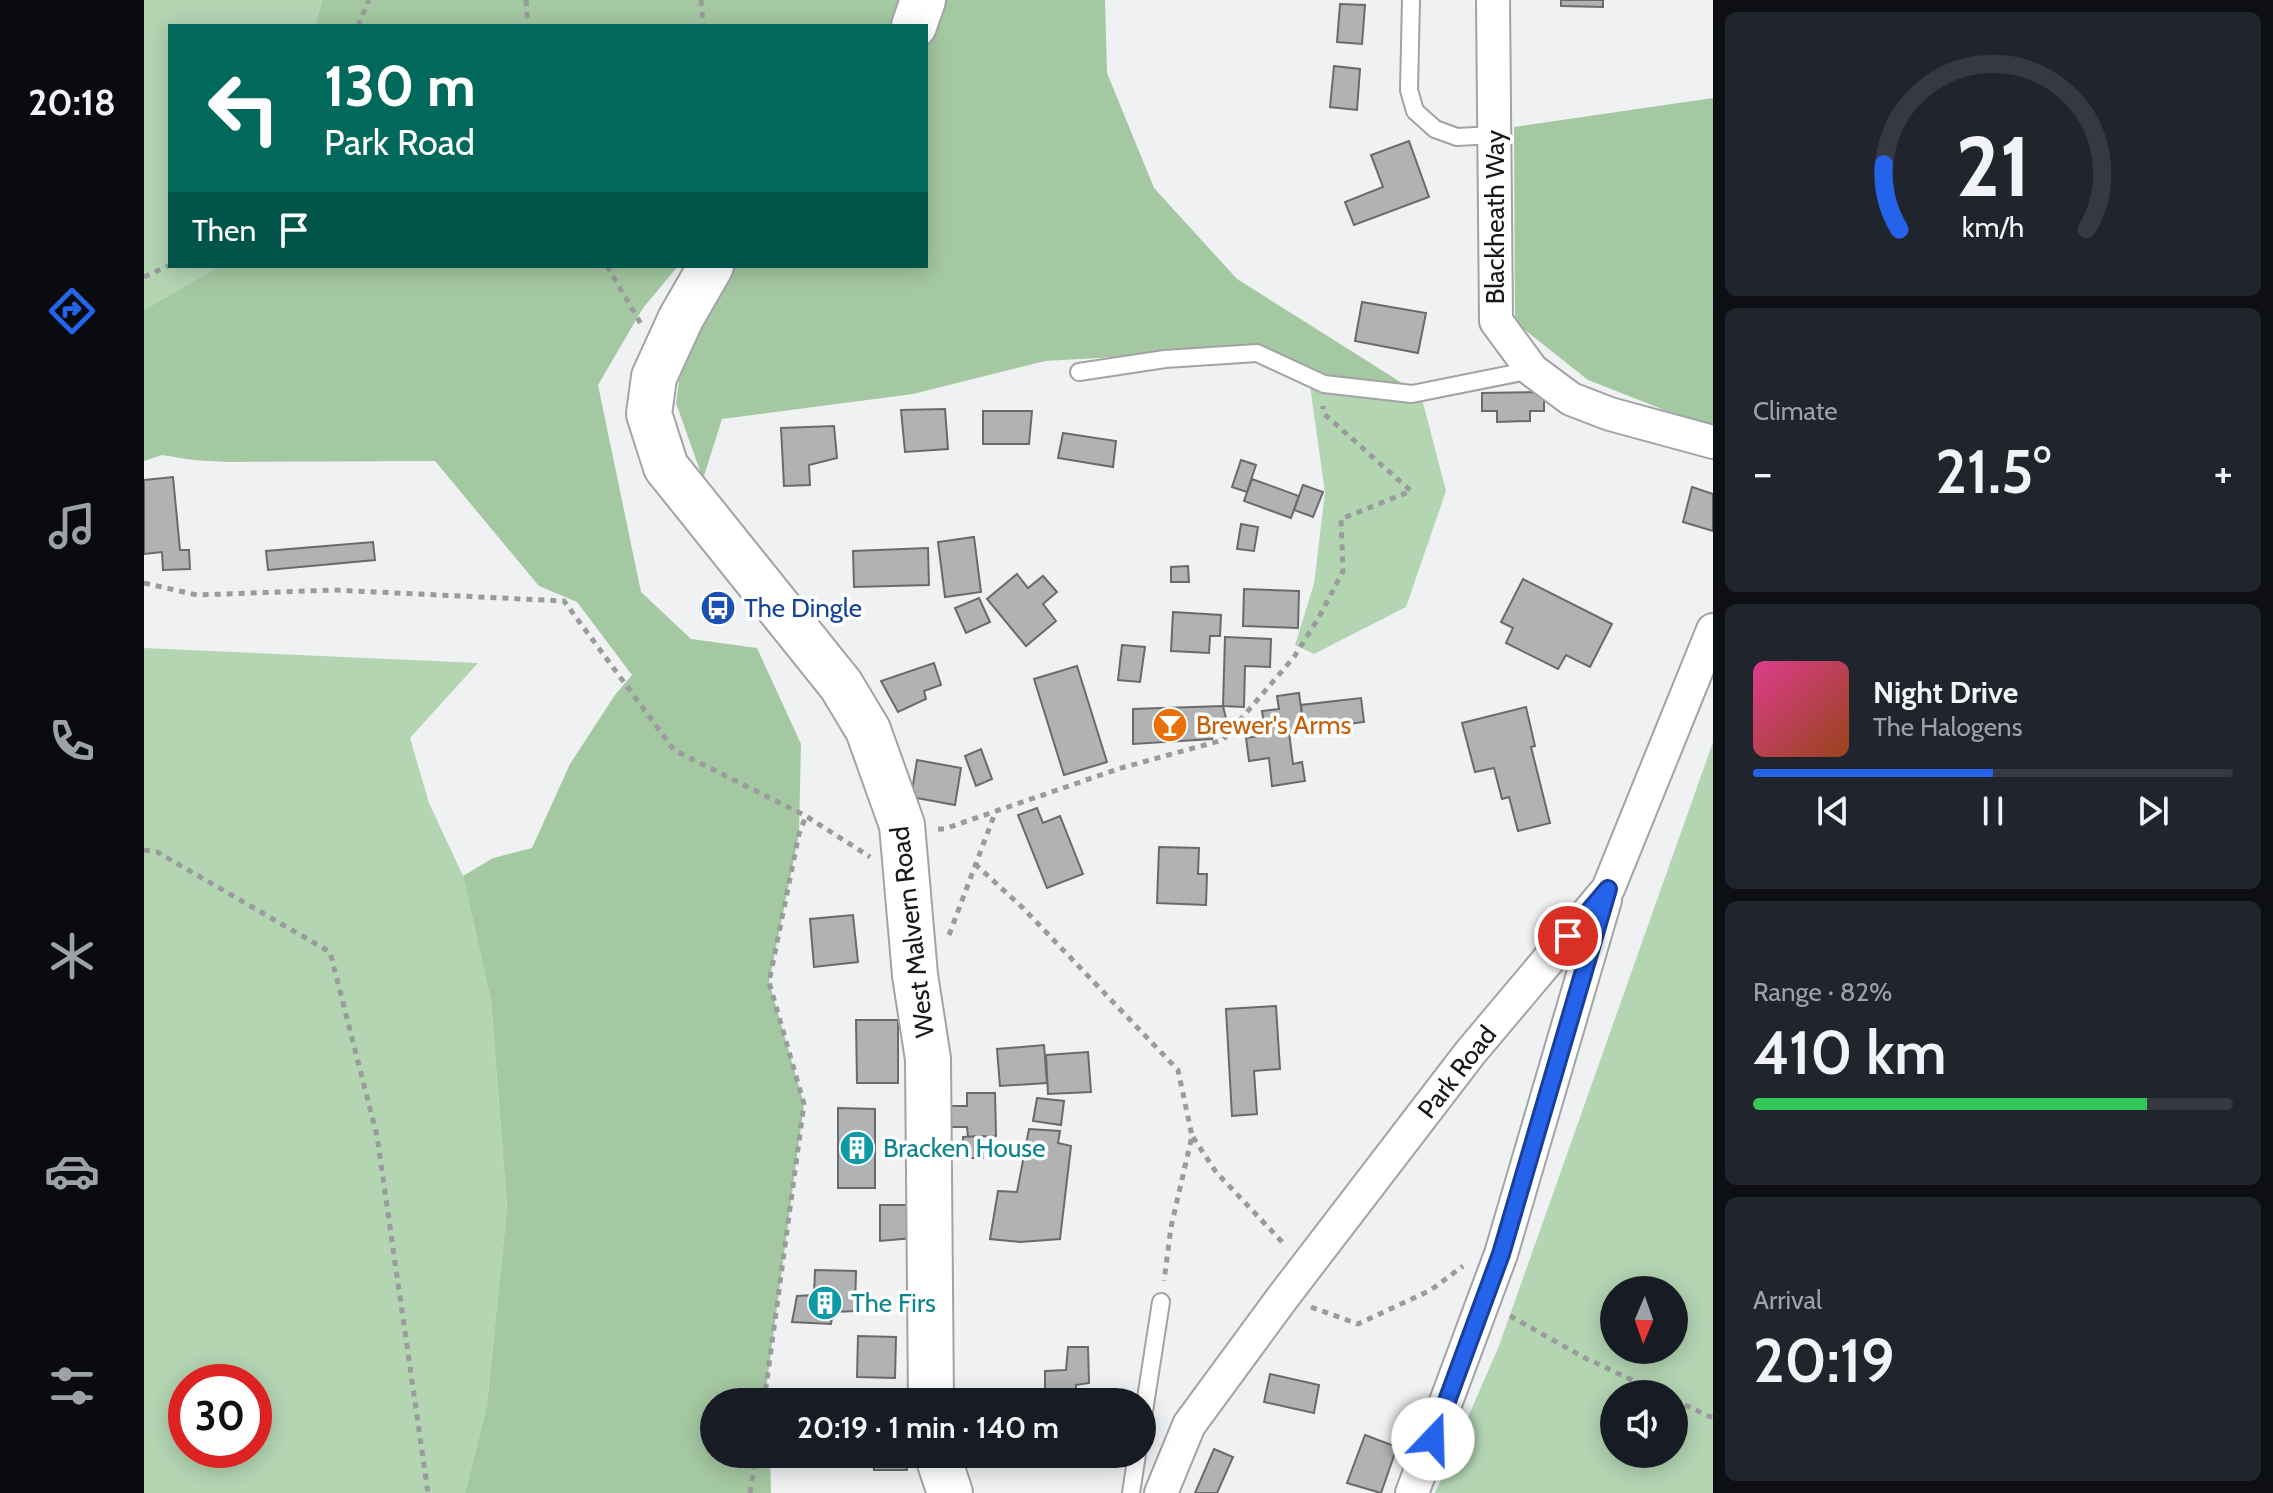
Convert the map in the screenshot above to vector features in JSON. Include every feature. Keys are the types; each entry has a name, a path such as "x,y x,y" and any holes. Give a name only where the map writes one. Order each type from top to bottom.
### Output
{"main road":[{"name":"West Malvern Road","path":"710,268 661,360 654,377 649,414 666,467 841,685 868,730 902,825 915,975 928,1059 931,1388"},
{"path":"942,1468 950,1493"}],"street":[{"name":"Blackheath Way","path":"1493,0 1496,321 1532,370 1571,399 1610,414 1713,442"},
{"name":"Park Road","path":"1161,1493 1189,1425 1264,1322 1470,1053 1608,889 1713,630"},
{"path":"1412,1493 1485,1302 1608,889"}],"lane":[{"path":"1411,0 1409,90 1415,111 1435,129 1457,137 1494,135"},
{"path":"1079,372 1165,359 1257,353 1324,384 1412,394 1532,370"},
{"path":"1148,1388 1161,1302"},
{"path":"1131,1493 1135,1468"}],"path":[{"path":"359,24 369,0"},
{"path":"526,0 528,24"},
{"path":"701,0 703,24"},
{"path":"144,277 168,266"},
{"path":"608,268 661,360"},
{"path":"928,827 944,829 1121,768 1223,740 1294,657 1318,619 1343,571 1341,519 1411,491 1323,413 1324,384"},
{"path":"144,583 197,595 334,590 564,601 674,750 806,816 855,849 906,875"},
{"path":"945,946 996,812"},
{"path":"766,1388 804,1104 769,982 799,834 806,816"},
{"path":"144,850 157,852 330,952 377,1136 428,1493"},
{"path":"975,864 1023,908 1178,1070 1192,1136 1171,1227 1161,1302"},
{"path":"1485,1302 1585,1358 1632,1380"},
{"path":"1688,1406 1713,1418"},
{"path":"750,1493 754,1468"}],"green space":[{"path":"144,0 322,0 316,24 168,24 168,268 216,268 144,310"},
{"path":"322,0 904,0 898,24 316,24"},
{"path":"944,0 1105,0 1107,73 1154,188 1237,279 1421,395 1310,386 1256,349 1045,361 913,394 722,419 703,479 676,403 682,358 728,268 928,268 928,30"},
{"path":"1713,98 1713,429 1588,380 1515,322 1514,127"},
{"path":"216,268 676,268 643,308 598,385 641,592 691,639 757,648 801,744 799,834 769,982 804,1104 767,1388 700,1388 700,1468 770,1468 771,1493 465,1493 487,1405 507,1207 491,1001 463,876 493,858 532,848 570,764 615,695 632,675 577,602 539,586 435,461 227,462 162,455 144,461 144,310"},
{"path":"1310,386 1421,395 1446,491 1406,607 1314,654 1295,645 1314,584 1325,492"},
{"path":"144,648 478,663 410,738 429,803 463,876 491,1001 507,1207 487,1405 465,1493 144,1493"},
{"path":"1713,742 1713,1493 1435,1493 1499,1346"}],"building":[{"path":"1561,0 1603,0 1603,7 1561,6"},
{"path":"1340,4 1365,5 1362,44 1337,42"},
{"path":"1334,66 1360,69 1357,110 1330,107"},
{"path":"1409,141 1429,197 1354,225 1345,202 1383,187 1371,155"},
{"path":"1362,302 1426,313 1418,353 1355,341"},
{"path":"1544,392 1544,411 1530,411 1530,421 1497,422 1497,411 1482,411 1482,393"},
{"path":"945,409 948,449 905,452 901,410"},
{"path":"983,411 1032,411 1029,444 983,444"},
{"path":"834,426 837,458 809,465 810,485 784,486 781,428"},
{"path":"1063,433 1116,441 1113,467 1058,458"},
{"path":"1241,460 1256,465 1247,492 1232,487"},
{"path":"173,477 180,550 189,550 190,569 163,570 162,552 144,554 144,480"},
{"path":"1252,479 1299,496 1291,518 1244,501"},
{"path":"1303,485 1323,492 1313,517 1294,510"},
{"path":"1692,487 1713,494 1713,531 1683,522"},
{"path":"1241,524 1258,527 1254,551 1237,549"},
{"path":"974,537 981,592 945,597 938,542"},
{"path":"373,542 375,560 268,570 266,551"},
{"path":"928,548 929,585 854,587 853,551"},
{"path":"1188,566 1189,582 1171,582 1171,567"},
{"path":"1017,574 1028,588 1043,576 1057,592 1043,604 1056,621 1026,646 987,599"},
{"path":"1523,579 1612,624 1590,667 1566,655 1558,669 1506,643 1513,628 1501,622"},
{"path":"1244,589 1299,591 1298,628 1243,626"},
{"path":"979,598 990,622 966,633 955,608"},
{"path":"1173,612 1221,615 1220,636 1210,636 1209,653 1171,651"},
{"path":"1225,637 1271,639 1270,667 1245,666 1244,707 1223,706"},
{"path":"1122,645 1145,647 1140,682 1118,680"},
{"path":"934,663 941,685 924,691 926,699 898,712 881,681"},
{"path":"1077,666 1107,762 1064,775 1034,679"},
{"path":"1299,693 1304,730 1289,732 1293,764 1302,762 1305,781 1272,786 1269,758 1249,761 1246,738 1266,735 1262,711 1279,709 1277,696"},
{"path":"1361,698 1364,722 1304,730 1301,705"},
{"path":"1223,706 1228,727 1216,730 1212,739 1133,744 1133,709"},
{"path":"1526,707 1535,746 1531,747 1550,823 1518,831 1509,797 1502,799 1494,768 1475,772 1462,723"},
{"path":"981,749 992,779 976,786 965,756"},
{"path":"917,760 961,768 955,805 911,797"},
{"path":"1037,808 1043,823 1060,816 1083,874 1047,888 1018,815"},
{"path":"1159,847 1199,848 1198,874 1207,874 1206,905 1157,903"},
{"path":"853,915 858,962 814,967 810,919"},
{"path":"1276,1006 1280,1069 1254,1071 1257,1114 1232,1116 1226,1009"},
{"path":"856,1020 898,1020 898,1083 857,1083"},
{"path":"1044,1045 1047,1083 1000,1086 997,1049"},
{"path":"1088,1052 1091,1092 1048,1094 1046,1055"},
{"path":"967,1093 995,1093 996,1136 968,1137 967,1127 945,1127 945,1106 967,1106"},
{"path":"1037,1098 1064,1101 1061,1125 1033,1121"},
{"name":"Bracken House","path":"838,1108 875,1109 875,1188 838,1188"},
{"path":"1029,1129 1060,1131 1058,1143 1071,1146 1060,1239 1020,1242 990,1239 998,1191 1017,1192"},
{"path":"982,1136 983,1158 963,1158 963,1137"},
{"path":"880,1205 912,1205 913,1238 880,1241"},
{"name":"The Firs","path":"815,1270 856,1271 855,1311 833,1312 831,1324 792,1322 797,1296 814,1295"},
{"path":"858,1336 896,1337 895,1378 857,1377"},
{"path":"1068,1347 1088,1347 1089,1383 1076,1385 1076,1388 1045,1388 1045,1371 1066,1370"},
{"path":"1270,1374 1319,1385 1314,1413 1264,1402"},
{"path":"1365,1435 1397,1447 1381,1493 1347,1483"},
{"path":"1214,1449 1233,1457 1217,1493 1195,1493"},
{"path":"874,1468 907,1468 907,1470"}],"place":[{"name":"The Dingle","path":"718,608"},
{"name":"Brewer's Arms","path":"1170,725"},
{"name":"Bracken House","path":"857,1148"},
{"name":"The Firs","path":"825,1303"}],"route":[{"path":"1433,1439 1501,1254 1608,889 1568,936"}]}
